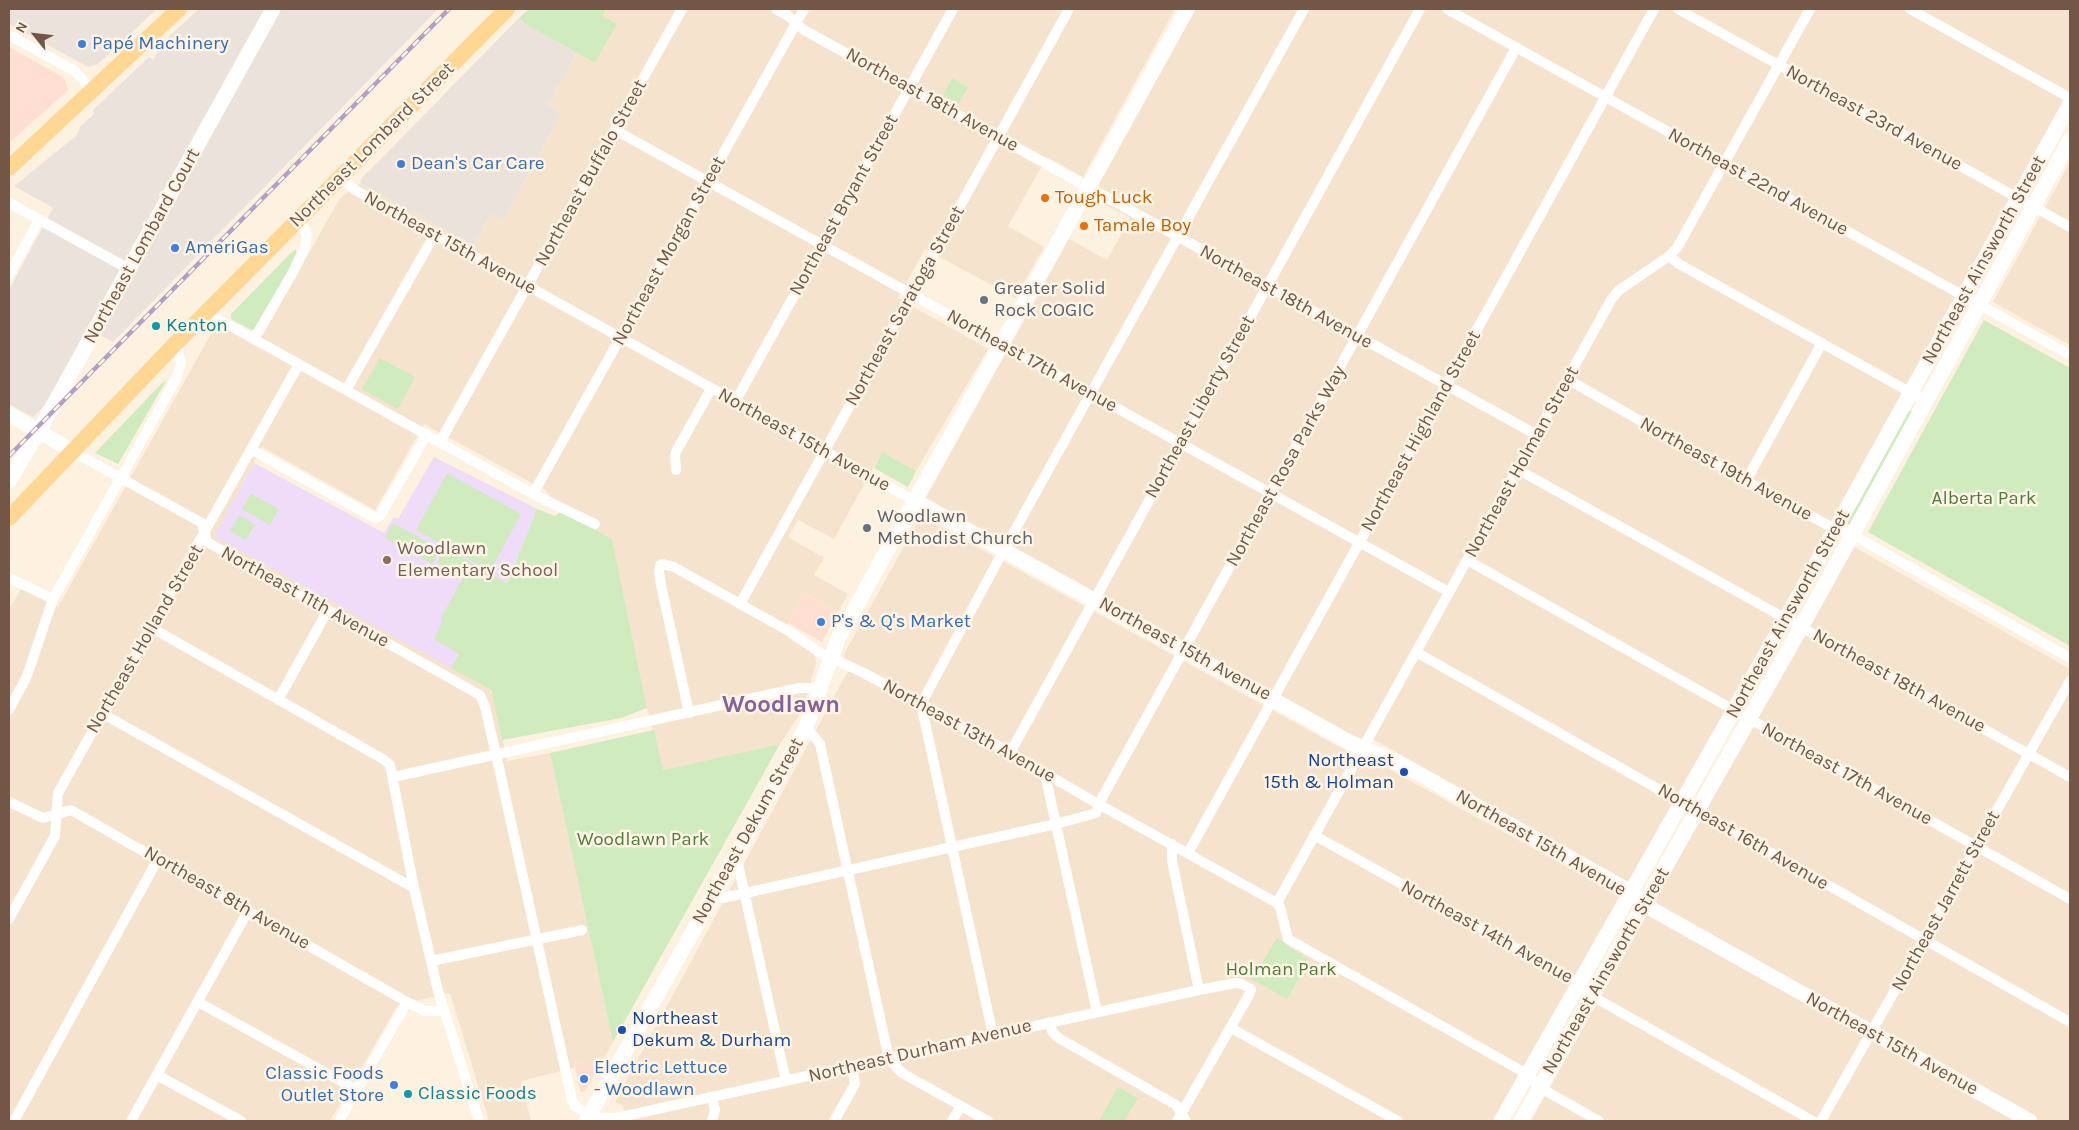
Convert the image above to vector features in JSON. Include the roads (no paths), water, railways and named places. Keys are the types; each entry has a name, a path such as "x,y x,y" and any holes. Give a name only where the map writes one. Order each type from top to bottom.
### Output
{"main road":[{"path":"9,168 179,9"},
{"name":"Northeast Lombard Street","path":"9,518 175,344 506,9"}],"street":[{"name":"Northeast Lombard Court","path":"9,482 273,9"},
{"name":"Northeast Buffalo Street","path":"440,442 682,9"},
{"name":"Northeast 18th Avenue","path":"776,9 804,30 1537,435"},
{"name":"Northeast Morgan Street","path":"533,494 804,9"},
{"name":"Northeast Bryant Street","path":"735,402 953,9"},
{"name":"Northeast Saratoga Street","path":"740,604 1069,9"},
{"name":"Northeast Dekum Street","path":"587,1118 806,727 838,639 1187,9"},
{"path":"993,1035 921,704 1004,549 1304,9"},
{"name":"Northeast Liberty Street","path":"1010,752 1420,9"},
{"name":"Northeast 22nd Avenue","path":"1447,9 2070,355"},
{"name":"Northeast Highland Street","path":"1188,853 1654,9"},
{"name":"Northeast 23rd Avenue","path":"1678,9 2070,227"},
{"name":"Northeast Holman Street","path":"1277,903 1567,379 1618,291 1669,256 1677,248 1810,9"},
{"path":"1910,9 2070,98"},
{"path":"9,35 75,72 93,90"},
{"name":"Northeast Rosa Parks Way","path":"1100,805 1103,796 1516,48"},
{"name":"Northeast Ainsworth Street","path":"1501,1121 1785,620 2070,104"},
{"name":"Northeast 17th Avenue","path":"615,130 1449,592"},
{"name":"Northeast Ainsworth Street","path":"1520,1121 1802,626 2070,140"},
{"name":"Northeast 15th Avenue","path":"341,177 355,190 711,389 1274,698 1351,743 1405,766 1631,894 1655,911 2030,1121"},
{"path":"9,203 129,269"},
{"path":"254,339 293,272 305,247 307,234 300,219"},
{"path":"9,275 39,220"},
{"path":"346,390 435,234"},
{"path":"1669,256 1679,264 1926,401"},
{"path":"207,313 533,494 595,524"},
{"path":"1746,481 1822,343"},
{"path":"9,710 27,676 53,599 177,377 181,364 175,344"},
{"name":"Northeast Holland Street","path":"9,919 55,836 58,793 299,364"},
{"name":"Northeast 19th Avenue","path":"1567,379 1746,481 1835,529 1853,535 2070,658"},
{"path":"676,470 675,459 677,450 711,389"},
{"name":"Northeast 11th Avenue","path":"9,414 202,523 207,542 477,693 482,698 496,754"},
{"path":"252,450 375,518 380,516 427,434"},
{"name":"Northeast 18th Avenue","path":"1517,469 1785,620 1802,626 2070,777"},
{"name":"Northeast 17th Avenue","path":"1467,560 2070,900"},
{"name":"Northeast 13th Avenue","path":"689,713 661,586 660,565 667,564 674,567 792,633 832,659 864,673 1010,752 1045,774 1277,903"},
{"path":"9,578 53,599"},
{"path":"278,700 328,610"},
{"path":"152,628 388,762 393,777 414,888 431,961 444,1011 479,1121"},
{"name":"Northeast 16th Avenue","path":"1416,652 2070,1022"},
{"name":"Northeast Jarrett Street","path":"1822,1121 2070,681"},
{"path":"393,777 799,688 821,688"},
{"path":"103,714 414,888"},
{"path":"806,727 820,744 889,1058 898,1070 988,1121"},
{"path":"496,754 572,1100 575,1106 587,1118"},
{"path":"1045,774 1097,1012"},
{"name":"Northeast 8th Avenue","path":"9,802 42,818 71,810 407,1002 425,1011 444,1011"},
{"path":"712,896 724,898 1056,824 1094,814 1100,805"},
{"name":"Northeast 14th Avenue","path":"1314,835 1580,984 1592,996 1813,1121"},
{"path":"1172,844 1172,861 1199,990"},
{"path":"736,855 786,1081"},
{"path":"15,1119 158,858"},
{"path":"1277,903 1280,907 1288,939 1527,1074 1539,1088 1599,1121"},
{"path":"131,1121 248,911"},
{"path":"431,961 582,930"},
{"name":"Northeast Durham Avenue","path":"587,1118 616,1118 1236,983 1251,989 1230,1028"},
{"path":"198,1002 357,1090"},
{"path":"339,1121 407,1002"},
{"path":"1050,1022 1052,1031 1057,1037 1176,1105 1181,1119"},
{"path":"1181,1119 1230,1028 1398,1121"},
{"path":"834,1121 855,1084 852,1067"},
{"path":"157,1075 241,1121"},
{"path":"712,1098 715,1110 712,1121"},
{"path":"952,1121 961,1106"}],"railway":[{"path":"9,456 449,9"}],"place":[{"name":"Papé Machinery","path":"82,44"},
{"name":"Dean's Car Care","path":"401,164"},
{"name":"Tough Luck","path":"1045,198"},
{"name":"Tamale Boy","path":"1084,226"},
{"name":"AmeriGas","path":"175,248"},
{"name":"Greater Solid Rock COGIC","path":"984,300"},
{"name":"Kenton","path":"156,326"},
{"name":"Woodlawn Methodist Church","path":"867,528"},
{"name":"Woodlawn Elementary School","path":"387,560"},
{"name":"P's & Q's Market","path":"821,622"},
{"name":"Northeast 15th & Holman","path":"1404,772"},
{"name":"Northeast Dekum & Durham","path":"622,1030"},
{"name":"Electric Lettuce - Woodlawn","path":"584,1079"},
{"name":"Classic Foods Outlet Store","path":"394,1085"},
{"name":"Classic Foods","path":"408,1094"}],"district":[{"name":"Woodlawn","path":"781,705"}],"park label":[{"name":"Alberta Park","path":"1984,499"},
{"name":"Woodlawn Park","path":"643,840"},
{"name":"Holman Park","path":"1281,970"}]}
